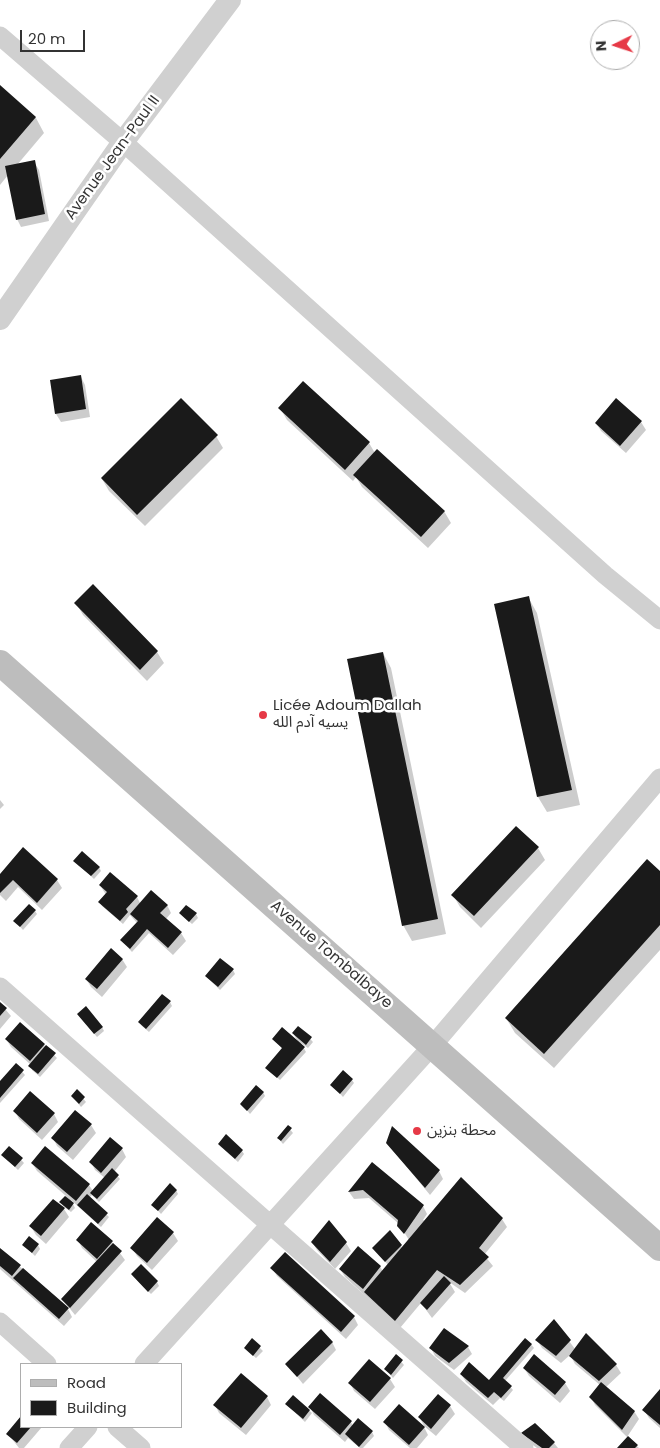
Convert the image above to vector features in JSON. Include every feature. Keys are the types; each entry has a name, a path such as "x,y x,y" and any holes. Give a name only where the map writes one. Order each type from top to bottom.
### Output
{"main road":[{"name":"Avenue Tombalbaye","path":"0,663 660,1248"}],"street":[{"name":"Avenue Jean-Paul II","path":"0,319 122,142 230,0"},
{"path":"0,36 122,142 605,575 660,620"},
{"path":"145,1363 433,1045 660,778"},
{"path":"0,987 524,1448"},
{"path":"0,1322 46,1363"},
{"path":"69,1448 87,1428"},
{"path":"118,1428 141,1448"}],"building":[{"path":"0,85 36,117 0,159"},
{"path":"35,160 45,214 16,220 5,166"},
{"path":"81,375 86,409 55,414 50,380"},
{"path":"303,381 370,442 345,470 278,408"},
{"path":"181,398 218,435 137,515 101,478"},
{"path":"616,398 642,421 620,446 595,423"},
{"path":"377,449 445,511 421,537 353,475"},
{"path":"93,584 158,651 140,670 74,603"},
{"path":"529,596 572,790 537,797 494,604"},
{"path":"383,652 438,919 402,926 347,659"},
{"path":"516,826 539,847 474,916 451,895"},
{"path":"23,847 58,879 37,903 13,880 0,893 0,874"},
{"path":"82,851 100,867 91,876 73,861"},
{"path":"647,859 660,871 660,925 544,1054 505,1018"},
{"path":"110,872 138,896 126,909 128,912 120,921 98,902 107,892 99,885"},
{"path":"151,890 168,905 160,913 182,932 168,948 147,929 130,949 120,940 138,921 130,914"},
{"path":"29,904 36,910 20,927 13,921"},
{"path":"186,905 197,913 189,922 179,913"},
{"path":"111,948 123,959 97,989 85,979"},
{"path":"220,958 234,969 218,987 205,976"},
{"path":"162,994 171,1001 146,1029 138,1022"},
{"path":"0,1002 7,1008 0,1016"},
{"path":"86,1006 103,1027 94,1034 77,1014"},
{"path":"20,1022 45,1044 30,1061 5,1039"},
{"path":"298,1026 312,1037 306,1045 292,1033"},
{"path":"282,1027 305,1047 277,1078 265,1068 282,1048 272,1039"},
{"path":"46,1045 56,1053 38,1074 28,1066"},
{"path":"16,1063 24,1070 0,1098 0,1081"},
{"path":"343,1070 353,1079 340,1094 330,1085"},
{"path":"256,1085 264,1092 247,1111 240,1104"},
{"path":"77,1089 85,1097 79,1104 71,1096"},
{"path":"30,1091 55,1113 37,1133 13,1111"},
{"path":"75,1110 92,1124 67,1152 51,1138"},
{"path":"288,1125 292,1128 281,1141 277,1138"},
{"path":"392,1126 440,1170 425,1188 386,1143"},
{"path":"226,1134 243,1150 235,1159 218,1144"},
{"path":"110,1137 123,1148 101,1173 89,1162"},
{"path":"9,1146 23,1158 15,1167 1,1155"},
{"path":"45,1146 90,1184 76,1201 31,1163"},
{"path":"372,1162 424,1205 404,1234 397,1226 398,1220 363,1190 348,1192"},
{"path":"112,1168 119,1175 97,1199 90,1193"},
{"path":"461,1177 503,1218 479,1248 489,1257 460,1285 437,1270 395,1321 364,1292"},
{"path":"170,1183 177,1190 158,1211 151,1205"},
{"path":"87,1194 108,1213 98,1224 77,1205"},
{"path":"65,1196 74,1203 69,1210 59,1202"},
{"path":"53,1199 65,1208 41,1236 29,1226"},
{"path":"157,1217 174,1232 147,1263 130,1248"},
{"path":"329,1220 347,1242 330,1262 311,1242"},
{"path":"91,1222 113,1241 97,1259 76,1240"},
{"path":"390,1230 402,1245 385,1262 372,1248"},
{"path":"29,1236 39,1244 32,1253 22,1245"},
{"path":"113,1243 122,1251 70,1308 61,1299"},
{"path":"358,1246 381,1266 363,1289 339,1269"},
{"path":"0,1248 21,1265 12,1276 0,1266"},
{"path":"285,1252 355,1316 341,1332 270,1268"},
{"path":"141,1264 158,1281 148,1292 131,1274"},
{"path":"23,1268 69,1308 59,1319 13,1278"},
{"path":"444,1276 451,1283 427,1310 420,1303"},
{"path":"554,1319 571,1340 556,1356 535,1340"},
{"path":"444,1328 469,1346 449,1363 429,1348"},
{"path":"321,1329 333,1342 297,1377 285,1364"},
{"path":"586,1333 617,1364 599,1381 569,1356"},
{"path":"252,1338 261,1346 253,1356 244,1348"},
{"path":"525,1338 532,1344 503,1378 512,1386 501,1398 494,1392 488,1398 460,1374 469,1362 489,1380"},
{"path":"396,1354 403,1360 391,1375 384,1369"},
{"path":"534,1354 566,1382 555,1395 523,1368"},
{"path":"369,1359 391,1378 370,1402 348,1383"},
{"path":"241,1373 268,1396 241,1428 213,1405"},
{"path":"601,1382 635,1411 622,1430 589,1397"},
{"path":"660,1389 660,1425 642,1410"},
{"path":"320,1393 352,1421 340,1435 308,1407"},
{"path":"438,1394 451,1405 431,1429 418,1417"},
{"path":"293,1395 310,1410 303,1419 285,1404"},
{"path":"399,1404 425,1427 409,1445 383,1422"},
{"path":"20,1417 20,1428 30,1428 17,1443 6,1434"},
{"path":"358,1418 373,1431 359,1447 345,1434"},
{"path":"535,1423 555,1442 549,1448 542,1448 521,1433"},
{"path":"628,1436 638,1445 635,1448 617,1448"}],"place":[{"name":"Licée Adoum Dallah يسيه آدم الله","path":"263,715"},
{"name":"محطة بنزين","path":"417,1131"}]}
